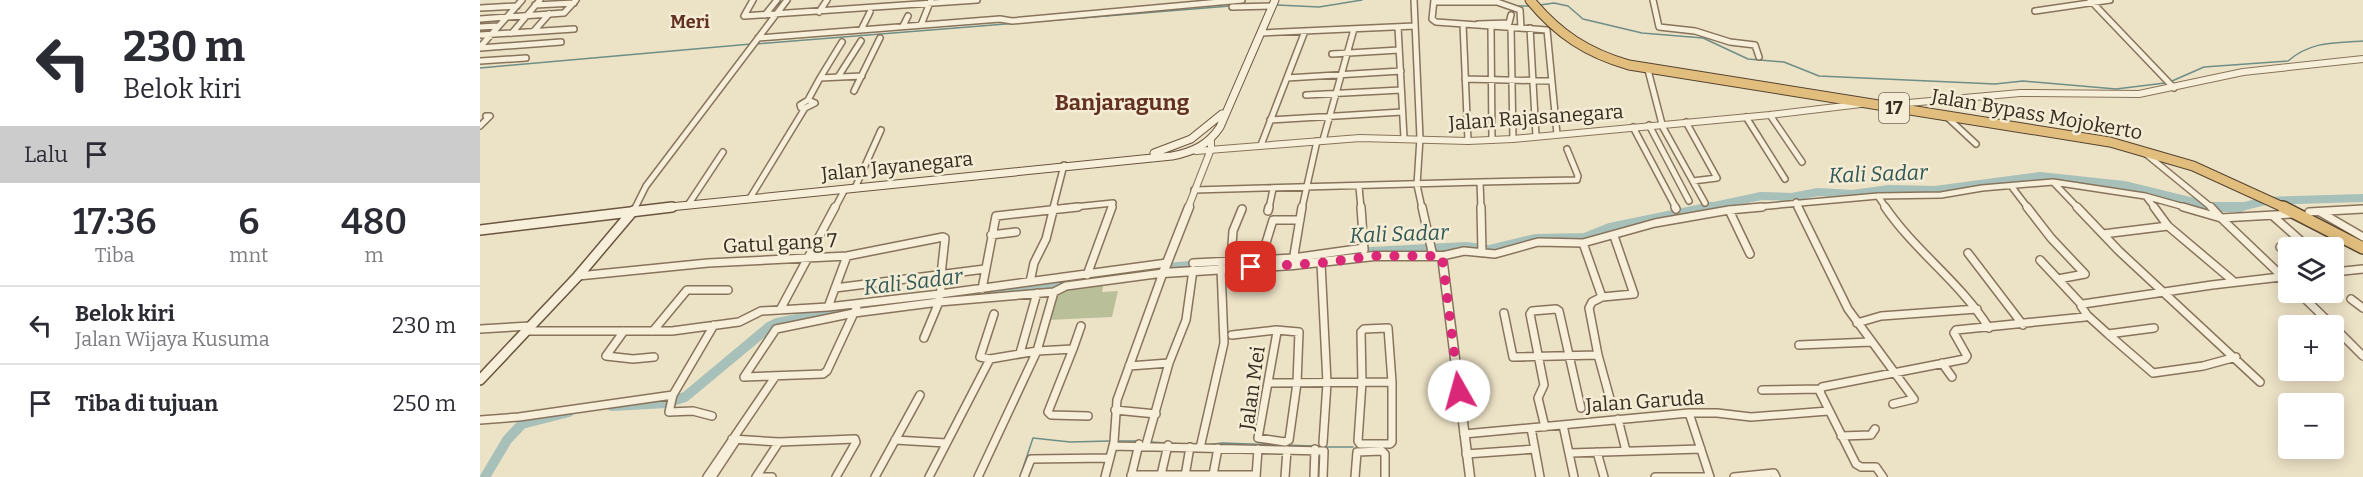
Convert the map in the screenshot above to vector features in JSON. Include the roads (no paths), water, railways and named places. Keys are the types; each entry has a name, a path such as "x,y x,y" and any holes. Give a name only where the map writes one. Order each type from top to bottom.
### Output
{"highway":[{"name":"Jalan Bypass Mojokerto","path":"1535,3 1557,32 1585,50 1611,61 1648,70 1866,102"},
{"name":"Jalan Bypass Mojokerto","path":"1535,3 1556,25 1575,40 1600,53 1628,63 2139,144 2197,163 2262,194 2363,248"},
{"name":"Jalan Bypass Mojokerto","path":"1884,105 2139,148 2210,172 2262,194"},
{"name":"Jalan Bypass Mojokerto","path":"2288,209 2363,243"}],"main road":[{"name":"Jalan Jayanegara","path":"480,227 1130,158 1178,150 1196,151 1214,137 1273,3"},
{"name":"Jalan Jayanegara","path":"1178,150 1206,131 1225,111"},
{"path":"1206,131 1214,137"},
{"path":"480,380 578,276 633,210"}],"street":[{"path":"480,47 522,0"},
{"path":"512,33 540,0"},
{"path":"753,0 743,15 819,12 976,0"},
{"path":"765,15 777,0"},
{"path":"633,210 642,198 646,186 787,0"},
{"path":"819,12 827,0"},
{"path":"1146,0 1146,9"},
{"path":"1414,0 1420,138 1417,185 1434,253 1470,477"},
{"path":"1653,0 1659,27 1695,31 1733,42 1755,45 1759,57"},
{"path":"2035,11 2110,0"},
{"path":"535,5 575,1"},
{"path":"480,19 565,13 575,1"},
{"path":"1510,15 1509,23 1463,24 1433,21 1434,1 1497,2 1520,10 1521,28"},
{"path":"921,25 930,2"},
{"path":"2092,2 2170,84"},
{"path":"756,41 903,26 1000,19 1012,21 1240,3 1273,3"},
{"path":"1232,8 1240,3"},
{"path":"480,8 517,6"},
{"path":"861,30 870,12"},
{"path":"534,31 549,14"},
{"path":"903,26 908,16"},
{"path":"1463,24 1468,141"},
{"path":"1472,24 1491,28 1543,28 1548,32 1557,134"},
{"path":"480,27 499,26"},
{"path":"1261,33 1415,26"},
{"path":"1398,27 1404,138"},
{"path":"480,35 574,28"},
{"path":"1491,28 1492,140"},
{"path":"1511,28 1514,139"},
{"path":"1530,28 1536,136"},
{"path":"1293,261 1305,188 1343,74 1354,29"},
{"path":"1261,145 1305,31"},
{"path":"854,91 880,38"},
{"path":"838,77 861,41"},
{"path":"480,47 561,42"},
{"path":"750,198 805,108 800,105 808,100 842,42"},
{"path":"1332,54 1399,50"},
{"path":"480,61 526,58"},
{"path":"1884,105 2020,93 2139,94 2170,84 2243,72 2363,59"},
{"path":"1648,70 1662,124 1705,202"},
{"path":"1287,78 1401,71"},
{"path":"820,78 862,76"},
{"path":"1466,79 1552,81"},
{"path":"1306,95 1401,90"},
{"name":"Jalan Rajasanegara","path":"1196,151 1320,140 1514,139 1770,115 1866,102"},
{"path":"1270,120 1402,112"},
{"path":"1770,115 1802,162"},
{"path":"480,124 490,116 483,116"},
{"path":"1746,117 1785,179"},
{"path":"1947,117 1976,144"},
{"path":"1686,122 1718,178 1693,181"},
{"path":"1649,125 1689,201"},
{"path":"1633,127 1676,209"},
{"path":"855,188 881,130"},
{"path":"1106,477 1114,442 1115,410 1129,366 1214,137"},
{"path":"2139,148 2207,203 2278,269"},
{"path":"1194,190 1577,180 1578,176 1567,149"},
{"path":"688,205 723,152"},
{"path":"1030,282 1034,262 1046,239 1051,210 1064,165"},
{"path":"1480,182 1482,250"},
{"path":"2053,182 2164,293 2236,357 2260,382"},
{"path":"940,298 982,289 1087,275 1193,267 1221,268 1364,252 1434,253 1482,250 1499,254 1538,242 1583,243 1664,221 1729,210 1878,196 1931,196 1982,188 2053,182 2145,196 2221,218 2274,216 2288,209"},
{"path":"1359,187 1364,252"},
{"path":"2012,187 2051,238 2085,274 2058,279"},
{"path":"780,310 845,189"},
{"path":"1268,211 1273,189"},
{"path":"1878,196 1902,232 1927,254 1977,309 1989,328"},
{"path":"2145,196 2168,226 2232,280"},
{"path":"1796,202 1845,303 1857,323 1914,399 1893,404"},
{"path":"982,289 996,216 1114,203 1087,275"},
{"path":"1231,260 1233,231 1242,209"},
{"path":"2309,212 2363,209"},
{"path":"1729,210 1750,254"},
{"path":"2320,212 2363,237"},
{"path":"2274,216 2297,237"},
{"path":"1265,246 1273,220 1300,220"},
{"path":"2103,234 2168,226"},
{"path":"992,235 1016,232"},
{"path":"1612,406 1598,355 1589,308 1592,302 1602,297 1634,294 1614,236"},
{"name":"Gatul gang 7","path":"578,276 708,263 847,256 943,237 945,238 942,274"},
{"path":"1583,243 1602,297"},
{"path":"1193,267 1231,260 1321,263 1364,252"},
{"path":"1968,254 2023,325"},
{"path":"828,307 847,256"},
{"path":"2040,260 2082,305 2087,315 2153,373 2203,366 2236,357"},
{"path":"1314,477 1321,448 1327,383 1321,263"},
{"path":"1193,267 1186,320 1169,363 1145,443 1131,476 1256,476 1258,449"},
{"path":"1200,446 1224,343 1221,268"},
{"path":"835,288 985,269"},
{"path":"856,308 825,373 744,377 776,329 856,308 940,298 1054,292 1066,286 1165,269"},
{"path":"2344,270 2363,269"},
{"path":"924,338 940,298 942,274"},
{"path":"2082,305 2232,280 2278,277"},
{"path":"653,332 687,290 728,290"},
{"path":"978,477 1037,351 1054,292"},
{"path":"1020,353 1037,293"},
{"path":"2351,298 2363,308"},
{"path":"2309,303 2321,315"},
{"path":"480,329 528,328 653,332 739,322 757,312 828,307 856,308"},
{"path":"1545,427 1538,398 1544,386 1530,312 1556,309 1559,311 1581,408"},
{"path":"1857,323 1881,316 1977,309"},
{"path":"994,314 979,355 981,358 990,359 1020,353 1073,349"},
{"path":"1504,314 1512,356 1598,355"},
{"path":"1762,390 1820,389 1967,357 1954,331 2023,325 2087,315"},
{"path":"712,416 693,411 669,412 686,370 714,325"},
{"path":"1081,326 1048,412 1051,415 1088,416"},
{"path":"1373,328 1390,330 1392,382 1392,442 1360,444 1358,441 1362,382 1361,332 1373,328"},
{"path":"2108,334 2154,328"},
{"path":"624,331 606,356 633,359 654,357"},
{"name":"Jalan Mei","path":"1277,332 1258,438 1269,441 1288,440 1297,384"},
{"path":"1232,335 1299,332 1297,384"},
{"path":"2344,338 2363,356"},
{"path":"1799,345 1871,342"},
{"path":"928,477 990,359"},
{"path":"1129,366 1169,363"},
{"path":"1942,363 1952,377"},
{"path":"712,477 775,377"},
{"path":"1268,383 1392,382"},
{"path":"1820,389 1828,411 1856,464 1861,467 1876,467 1883,477"},
{"path":"875,477 920,395"},
{"path":"480,420 673,398"},
{"path":"1115,410 1155,414"},
{"name":"Jalan Garuda","path":"1464,434 1689,413 1717,413 1751,417 1828,411"},
{"path":"1689,413 1710,477"},
{"path":"1618,419 1626,451"},
{"path":"1563,424 1574,477"},
{"path":"1531,428 1540,477"},
{"path":"1841,436 1871,435 1875,429"},
{"path":"735,439 778,442 855,439 856,442 836,477"},
{"path":"707,477 735,439"},
{"path":"895,440 946,443"},
{"path":"756,477 778,442"},
{"path":"1114,442 1287,450 1321,448"},
{"path":"1161,475 1168,445"},
{"path":"1185,476 1190,447"},
{"path":"1213,476 1218,448"},
{"path":"1321,448 1323,477"},
{"path":"1466,454 1535,449"},
{"path":"1570,453 1701,449"},
{"path":"1285,477 1287,450"},
{"path":"1355,477 1357,452 1382,451 1385,454 1385,477"},
{"path":"1598,452 1604,477"},
{"path":"1024,477 1031,459 1110,458"},
{"path":"1734,477 1767,472 1774,473 1776,477"},
{"path":"756,477 772,477"},
{"path":"1655,477 1704,477"}],"waterway":[{"path":"1277,5 1319,7 1362,0"},
{"path":"1540,5 1554,3 1568,6 1583,19 1642,33 1703,38 1748,59 1784,62 1819,76 1995,84 2023,81 2116,89 2165,83"},
{"path":"756,44 1230,6"},
{"path":"1517,6 1530,6"},
{"path":"2172,81 2204,67 2288,61 2314,46 2363,41"},
{"path":"480,68 751,44"},
{"name":"Kali Sadar","path":"1705,208 1761,196 1792,197 1818,192 1852,194 1889,189 1935,190 2040,176 2124,185 2218,208 2241,207"},
{"name":"Kali Sadar","path":"2241,207 2265,201 2363,198"},
{"name":"Kali Sadar","path":"1309,259 1372,252 1466,247 1489,250 1535,239 1585,238 1610,228 1712,207"},
{"name":"Kali Sadar","path":"2214,207 2241,207"},
{"name":"Kali Sadar","path":"612,406 666,403 685,397 769,327 777,323 848,309 1155,269 1202,265"},
{"name":"Kali Sadar","path":"485,477 507,440 522,424 569,412"},
{"path":"1020,477 1033,438 1070,442 1110,441"},
{"path":"1118,441 1137,441"},
{"path":"1151,442 1197,445"},
{"path":"1207,445 1222,443 1313,446"},
{"path":"1318,447 1353,447"}],"district":[{"name":"Meri","path":"690,22"},
{"name":"Banjaragung","path":"1122,102"}]}
